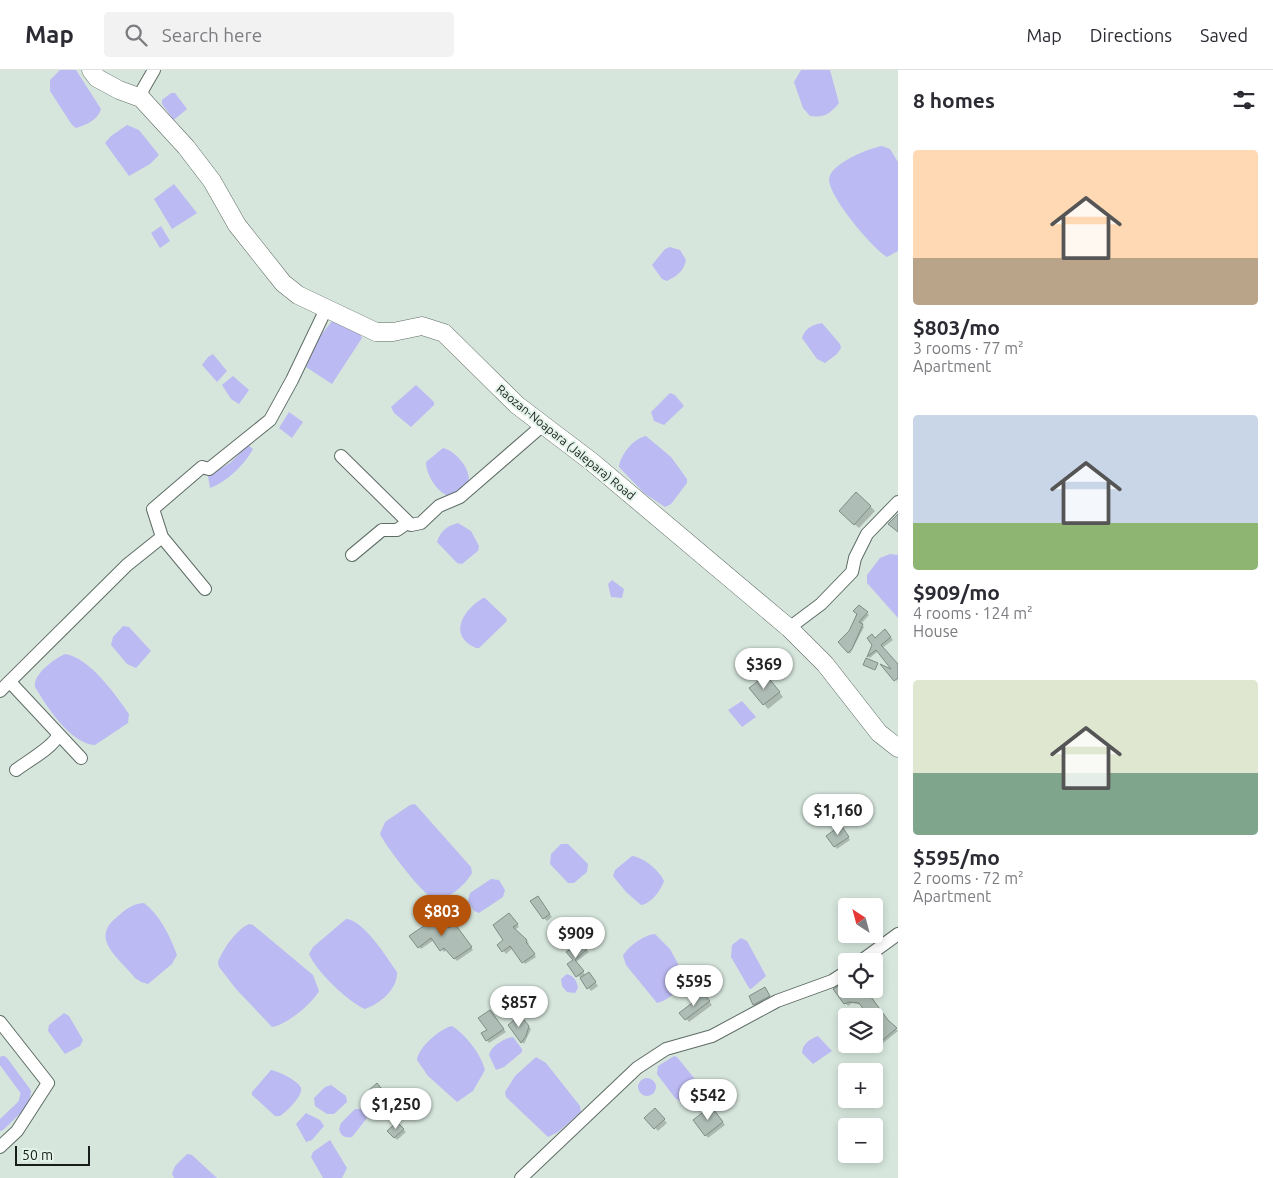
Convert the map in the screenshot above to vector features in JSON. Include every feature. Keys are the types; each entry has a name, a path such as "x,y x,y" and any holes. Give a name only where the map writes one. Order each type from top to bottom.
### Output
{"main road":[{"name":"Raozan-Noapara (Jalepara) Road","path":"91,70 97,78 141,98 186,147 204,170 237,225 276,276 298,295 376,332 393,332 422,326 439,329 518,405 682,536 789,628 825,664 879,733 898,748"}],"street":[{"path":"141,98 143,89 154,70"},
{"path":"205,589 162,537 153,509 202,468 209,469 270,420 292,380 326,308"},
{"path":"341,456 411,525 420,523 439,506 460,497 543,425"},
{"path":"789,628 821,604 852,572 855,558 867,534 898,502"},
{"path":"352,555 382,530 397,530 407,523"},
{"path":"0,691 127,566 162,537"},
{"path":"10,682 81,758"},
{"path":"16,770 57,739 58,735"},
{"path":"871,953 898,934"},
{"path":"521,1178 637,1068 666,1049 712,1036 778,1001 838,977"},
{"path":"0,1022 48,1084 16,1131 0,1146"}],"water":[{"path":"60,70 76,70 101,109 97,116 88,124 76,128 72,125 50,91 50,80"},
{"path":"801,70 830,70 839,103 833,110 823,116 810,116 803,108 794,82"},
{"path":"171,93 175,93 187,109 175,119 173,119 162,104 162,100"},
{"path":"127,125 139,130 159,155 150,164 129,176 105,143 111,136"},
{"path":"882,146 890,149 898,162 898,251 887,257 852,222 836,198 829,180 835,168 842,163 860,153"},
{"path":"174,184 197,213 172,229 154,199"},
{"path":"161,226 170,241 160,248 151,233"},
{"path":"670,247 680,250 686,260 680,273 667,281 662,279 652,265 665,249"},
{"path":"333,320 360,334 362,338 332,384 306,367 320,336"},
{"path":"822,323 840,344 841,348 837,354 825,363 817,359 802,338 809,328"},
{"path":"213,354 227,371 217,382 202,365"},
{"path":"233,376 249,390 239,404 231,399 222,385"},
{"path":"416,385 434,402 434,405 411,427 394,413 391,407"},
{"path":"670,393 675,395 684,406 664,425 654,421 651,412"},
{"path":"289,412 303,422 292,438 279,428"},
{"path":"646,436 671,457 687,479 687,483 671,504 665,507 644,493 619,467 622,457 628,448 641,437"},
{"path":"248,445 253,449 250,455 229,477 210,488 208,476 230,463"},
{"path":"443,448 452,452 460,460 467,470 469,480 459,491 450,497 437,487 426,467 426,462"},
{"path":"458,523 471,531 479,546 478,551 462,564 457,563 437,542 440,534 445,529"},
{"path":"890,554 898,555 898,618 867,583 867,575 880,558"},
{"path":"612,580 624,589 622,598 611,597 608,584"},
{"path":"483,598 507,619 479,648 476,648 467,643 460,630 464,616 469,609"},
{"path":"123,626 129,627 151,651 136,668 127,664 111,645 113,637"},
{"path":"65,654 83,662 92,669 109,687 129,714 128,723 95,745 86,743 68,731 52,713 35,687 37,677 41,672 55,659"},
{"path":"742,701 756,717 742,727 728,710"},
{"path":"415,804 471,867 472,873 466,882 451,895 440,899 435,899 422,890 380,834 385,822 410,805"},
{"path":"561,844 568,844 588,864 587,872 574,883 568,883 550,864 551,854"},
{"path":"632,856 650,865 664,881 655,896 641,905 626,892 613,876 615,870"},
{"path":"491,879 499,880 505,890 503,897 479,913 474,911 468,901 470,893"},
{"path":"144,903 164,926 177,955 172,964 148,984 135,978 115,956 106,941 109,925 117,917 133,906"},
{"path":"346,919 353,921 367,933 397,972 395,984 387,995 376,1004 365,1009 350,1000 333,985 318,969 309,954 313,947"},
{"path":"249,924 253,925 313,975 319,991 311,1002 298,1013 272,1027 236,989 219,967 218,962 223,951 235,935"},
{"path":"655,934 670,949 684,975 679,989 657,1003 626,965 623,956 637,942 646,936"},
{"path":"741,938 747,941 766,976 751,989 731,957 732,945"},
{"path":"567,974 573,977 577,983 578,988 575,993 567,992 562,986 561,979"},
{"path":"64,1013 69,1016 83,1040 80,1046 65,1054 48,1031 49,1025"},
{"path":"452,1026 463,1034 472,1045 485,1070 473,1091 457,1102 428,1076 417,1060 421,1050 430,1040 441,1031"},
{"path":"818,1036 832,1051 813,1064 802,1053 802,1050 807,1042"},
{"path":"513,1037 522,1049 522,1052 504,1067 496,1070 489,1055 490,1052 499,1043"},
{"path":"674,1056 677,1057 698,1083 697,1089 680,1101 675,1098 657,1074 658,1066"},
{"path":"536,1057 546,1063 580,1106 581,1112 558,1132 548,1137 506,1097 505,1092 515,1076"},
{"path":"271,1070 292,1079 301,1088 297,1099 280,1116 275,1116 252,1095 252,1092"},
{"path":"647,1078 653,1081 656,1087 653,1093 647,1096 641,1093 638,1087 641,1081"},
{"path":"331,1085 346,1096 347,1102 334,1114 327,1114 315,1106 314,1098 325,1087"},
{"path":"355,1109 361,1109 367,1118 352,1137 345,1137 339,1129 341,1123"},
{"path":"306,1113 320,1120 324,1126 312,1140 306,1142 296,1124"},
{"path":"330,1140 347,1168 342,1178 323,1178 311,1157 313,1152"},
{"path":"187,1154 192,1155 217,1178 174,1178 172,1174 175,1166"}],"building":[{"path":"856,492 871,506 854,525 839,511"},
{"path":"898,514 898,532 888,524"},
{"path":"859,605 868,612 859,622 863,624 852,649 848,653 838,642 849,631 857,614 853,611"},
{"path":"885,629 891,637 881,645 898,664 898,678 894,681 880,664 891,669 876,650 867,657 872,645 867,638 872,634 875,638"},
{"path":"866,658 878,663 875,670 863,665"},
{"path":"766,675 780,692 763,705 749,688"},
{"path":"841,825 849,837 834,847 826,836"},
{"path":"538,896 550,914 543,919 530,901"},
{"path":"509,913 518,924 513,927 527,940 526,942 535,954 522,963 510,946 502,952 497,945 503,940 493,925"},
{"path":"440,915 449,928 455,924 472,947 454,959 444,948 440,951 431,938 418,948 409,936"},
{"path":"582,942 587,949 575,960 584,971 576,977 567,964 573,960 566,952"},
{"path":"589,972 596,982 587,989 580,978"},
{"path":"838,986 838,996 833,989"},
{"path":"765,987 770,996 753,1005 749,996"},
{"path":"704,994 710,1001 685,1020 679,1013"},
{"path":"840,998 872,998 879,1008 863,1008 859,1003 849,1002 844,1004"},
{"path":"490,1010 504,1029 486,1041 481,1033 487,1030 478,1018"},
{"path":"883,1013 888,1020 897,1028 883,1040"},
{"path":"520,1015 529,1026 526,1036 521,1043 508,1025"},
{"path":"377,1083 394,1104 384,1112 367,1092"},
{"path":"711,1106 723,1122 705,1136 693,1120"},
{"path":"655,1108 665,1119 654,1129 644,1118"},
{"path":"397,1122 404,1129 394,1138 387,1131"}],"waterway":[{"path":"0,1126 23,1104 26,1092 3,1061"}]}
